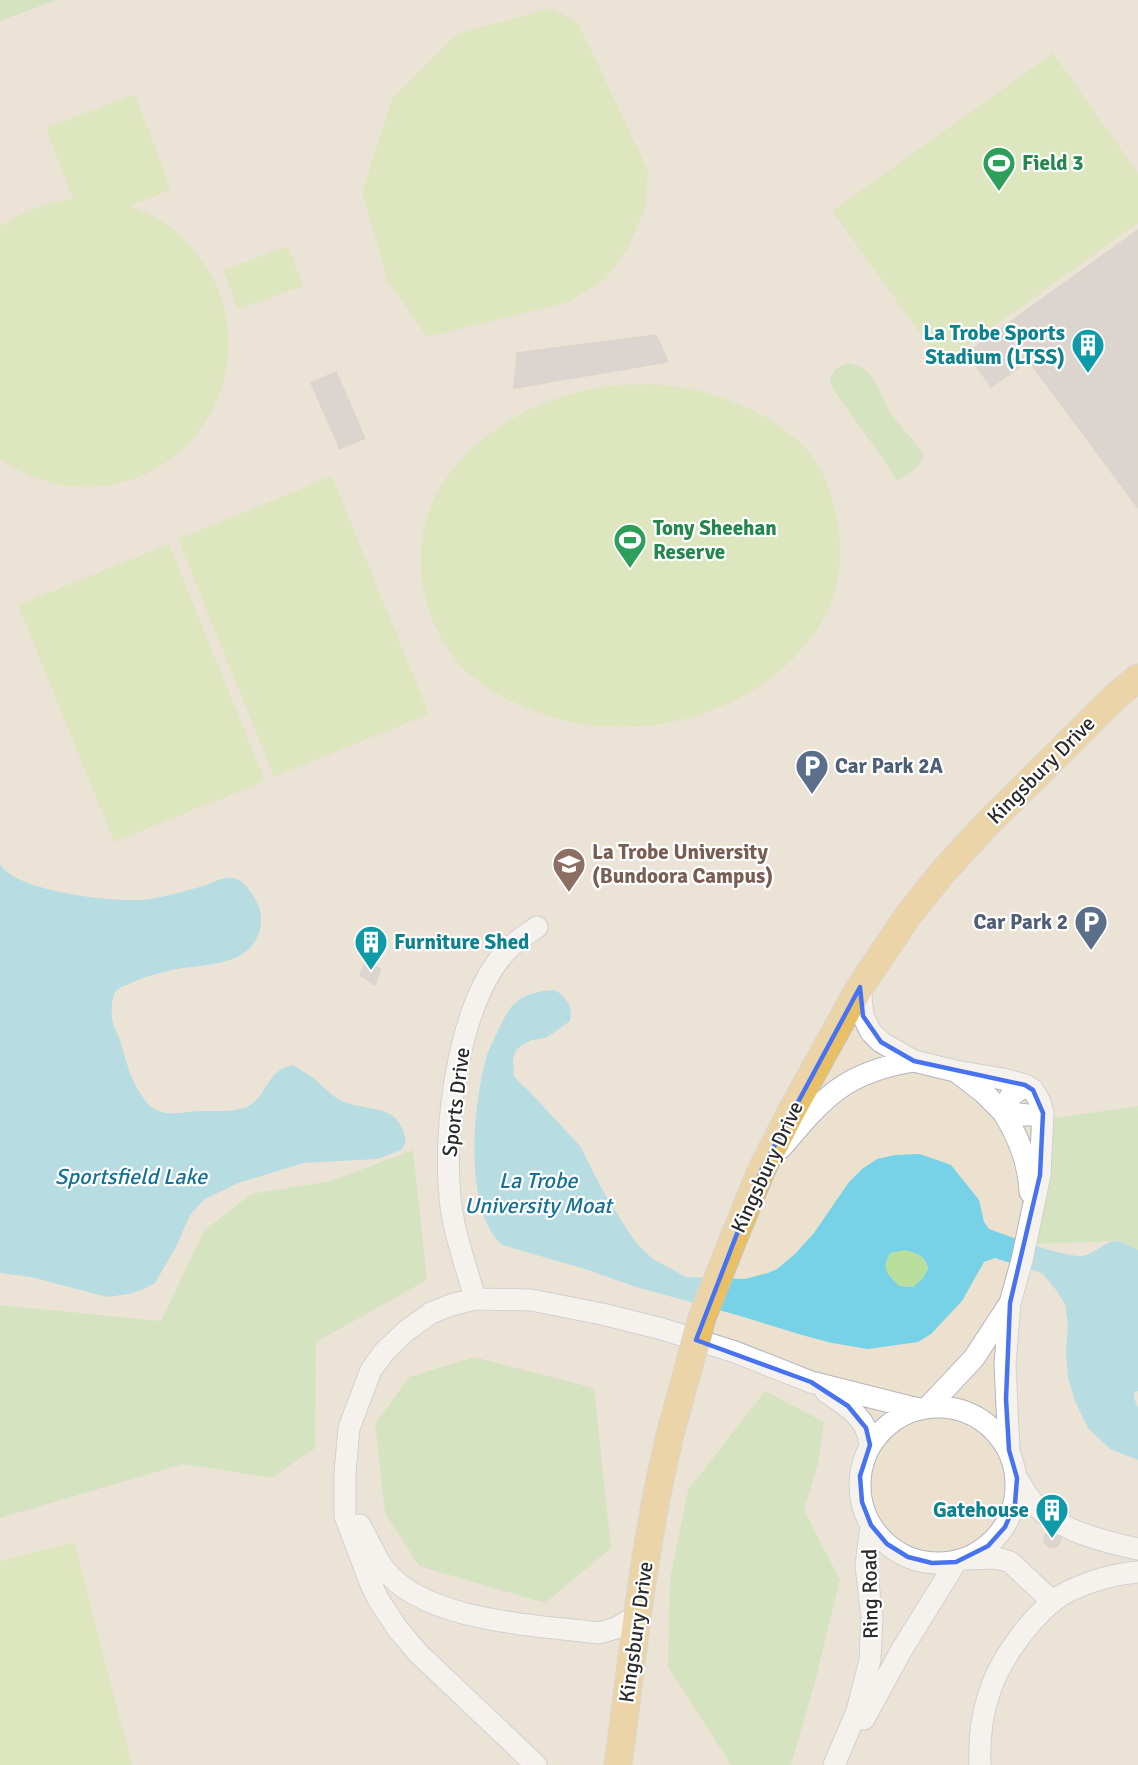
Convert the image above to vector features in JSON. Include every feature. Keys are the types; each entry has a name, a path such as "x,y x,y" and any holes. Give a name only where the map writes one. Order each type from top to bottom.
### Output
{"main road":[{"name":"Kingsbury Drive","path":"618,1765 659,1480 702,1318 762,1169 860,987 907,917 950,865 1021,789 1114,698 1138,678"}],"street":[{"name":"Sports Drive","path":"475,1299 458,1239 450,1199 448,1168 454,1090 467,1025 476,1000 491,972 508,949 537,927"},
{"path":"860,987 863,1016 871,1032 881,1042 914,1061 1025,1085 1033,1090 1040,1102 1043,1113 1040,1175 1010,1303 1005,1364 1009,1450"},
{"path":"762,1169 825,1098 846,1083 892,1065 914,1061"},
{"path":"955,1071 984,1093 1013,1128 1027,1166 1030,1188 1030,1223"},
{"path":"1002,1112 1010,1097 1025,1085"},
{"path":"1002,1112 1027,1115 1043,1113"},
{"path":"536,1765 418,1653 397,1628 370,1582 345,1516 345,1473 349,1428 371,1370 385,1351 406,1331 431,1313 475,1299 531,1300 642,1324 735,1352 811,1382 923,1407 948,1406 967,1411 984,1421 999,1434 1009,1450 1017,1478 1015,1504 1005,1527 988,1546 961,1560"},
{"path":"1010,1303 974,1358 923,1407 899,1416 883,1429 870,1445 863,1460 860,1476 862,1502 871,1525 887,1544 908,1557 932,1563 997,1558 1010,1562 1053,1602"},
{"path":"811,1382 848,1406 860,1418 869,1436 870,1445"},
{"path":"345,1473 356,1517 384,1568 411,1592 435,1605 492,1620 599,1633 616,1628 638,1616"},
{"path":"1017,1478 1036,1507 1062,1524 1104,1541 1138,1549"},
{"name":"Ring Road","path":"836,1765 857,1711 870,1660 873,1618 866,1565 871,1525"},
{"name":"Ring Road","path":"836,1765 901,1651 961,1560"},
{"path":"980,1765 979,1739 988,1696 1001,1667 1030,1626 1053,1602 1085,1584 1123,1573 1138,1572"}],"highlighted area":[{"path":"860,987 863,1016 881,1042 914,1061 1025,1085 1033,1090 1043,1113 1040,1175 1010,1303 1006,1399 1009,1450 1017,1478 1015,1504 1005,1527 988,1546 956,1562 932,1563 908,1557 887,1544 871,1525 862,1502 860,1476 870,1445 866,1428 848,1406 811,1382 696,1340 762,1169"}],"shaded area":[{"name":"La Trobe University (Bundoora Campus)","path":"57,0 1138,0 1138,1765 0,1765 0,21"}],"green space":[{"path":"0,0 57,0 0,21"},
{"path":"550,8 578,22 648,171 645,209 629,246 606,279 569,302 427,337 388,282 362,192 392,99 457,34"},
{"name":"Field 3","path":"1053,53 1138,173 1138,223 942,364 832,211"},
{"path":"135,94 171,190 130,206 164,222 174,230 197,253 213,279 224,307 228,336 227,366 219,395 205,422 185,447 167,462 137,478 115,484 90,487 63,485 24,473 0,459 0,226 35,208 73,199 46,128"},
{"path":"288,246 303,286 238,309 223,270"},
{"path":"850,363 860,367 873,378 889,411 923,454 918,466 898,480 895,479 885,461 830,383 836,369"},
{"name":"Tony Sheehan Reserve","path":"655,384 697,390 743,406 788,433 811,455 827,483 838,524 840,557 838,580 832,602 822,622 800,652 773,677 742,697 708,712 672,722 635,727 598,726 562,720 535,712 496,693 461,667 437,631 425,596 421,558 422,539 432,503 445,480 470,450 491,433 525,412 580,392 619,385"},
{"path":"332,476 429,714 274,777 178,539"},
{"path":"169,544 265,781 114,842 18,605"},
{"path":"1138,1106 1138,1250 1118,1241 1034,1244 1049,1119"},
{"path":"413,1150 427,1280 316,1342 315,1448 272,1478 183,1464 0,1518 0,1305 161,1321 204,1231 251,1194 331,1181"},
{"path":"905,1249 917,1254 927,1265 928,1270 923,1278 913,1287 898,1286 886,1271 890,1253"},
{"path":"474,1357 594,1388 611,1548 545,1603 419,1566 385,1513 375,1424 409,1377"},
{"path":"765,1391 824,1422 818,1464 804,1510 840,1580 814,1686 791,1765 731,1765 668,1667 670,1579 688,1490"},
{"path":"74,1542 132,1765 0,1765 0,1561"}],"water":[{"name":"Sportsfield Lake","path":"0,864 10,874 46,889 116,900 156,898 197,888 225,878 240,881 253,895 261,914 260,929 248,950 226,961 146,977 121,987 115,992 112,1006 114,1027 128,1068 142,1096 155,1109 170,1113 244,1108 257,1099 276,1073 293,1065 342,1101 383,1111 398,1120 406,1142 401,1150 378,1159 304,1163 238,1183 205,1199 190,1215 177,1245 155,1283 129,1294 107,1297 31,1277 0,1273"},
{"name":"La Trobe University Moat","path":"555,990 566,999 570,1007 570,1021 546,1038 532,1040 516,1050 513,1060 514,1076 580,1146 604,1193 641,1248 653,1259 686,1277 745,1279 777,1269 795,1254 814,1233 849,1182 862,1169 877,1159 895,1155 920,1154 951,1165 979,1200 984,1222 989,1229 1045,1249 1078,1256 1089,1254 1112,1241 1122,1242 1138,1250 1138,1391 1134,1392 1134,1398 1138,1408 1138,1460 1110,1449 1088,1428 1075,1401 1068,1378 1066,1352 1068,1325 1065,1304 1042,1273 995,1258 984,1262 962,1301 931,1334 918,1342 868,1349 802,1335 502,1245 490,1229 481,1207 476,1183 475,1129 481,1079 489,1049 510,1008 527,995","holes":["905,1250 923,1258 928,1269 923,1278 913,1287 899,1286 891,1278 886,1267 890,1253"]}],"building":[{"name":"La Trobe Sports Stadium (LTSS)","path":"1138,230 1138,508 1029,361 991,387 967,353"},
{"path":"656,335 668,362 514,388 517,353"},
{"path":"336,372 365,438 340,449 311,383"},
{"name":"Furniture Shed","path":"366,962 381,969 375,985 360,975"},
{"name":"Gatehouse","path":"1049,1532 1061,1538 1055,1548 1049,1547 1044,1542 1044,1536"}],"place":[{"name":"Field 3","path":"999,192"},
{"name":"La Trobe Sports Stadium (LTSS)","path":"1088,374"},
{"name":"Tony Sheehan Reserve","path":"630,569"},
{"name":"Car Park 2A","path":"812,795"},
{"name":"La Trobe University (Bundoora Campus)","path":"569,893"},
{"name":"Car Park 2","path":"1091,951"},
{"name":"Furniture Shed","path":"371,971"},
{"name":"Gatehouse","path":"1052,1539"}]}
